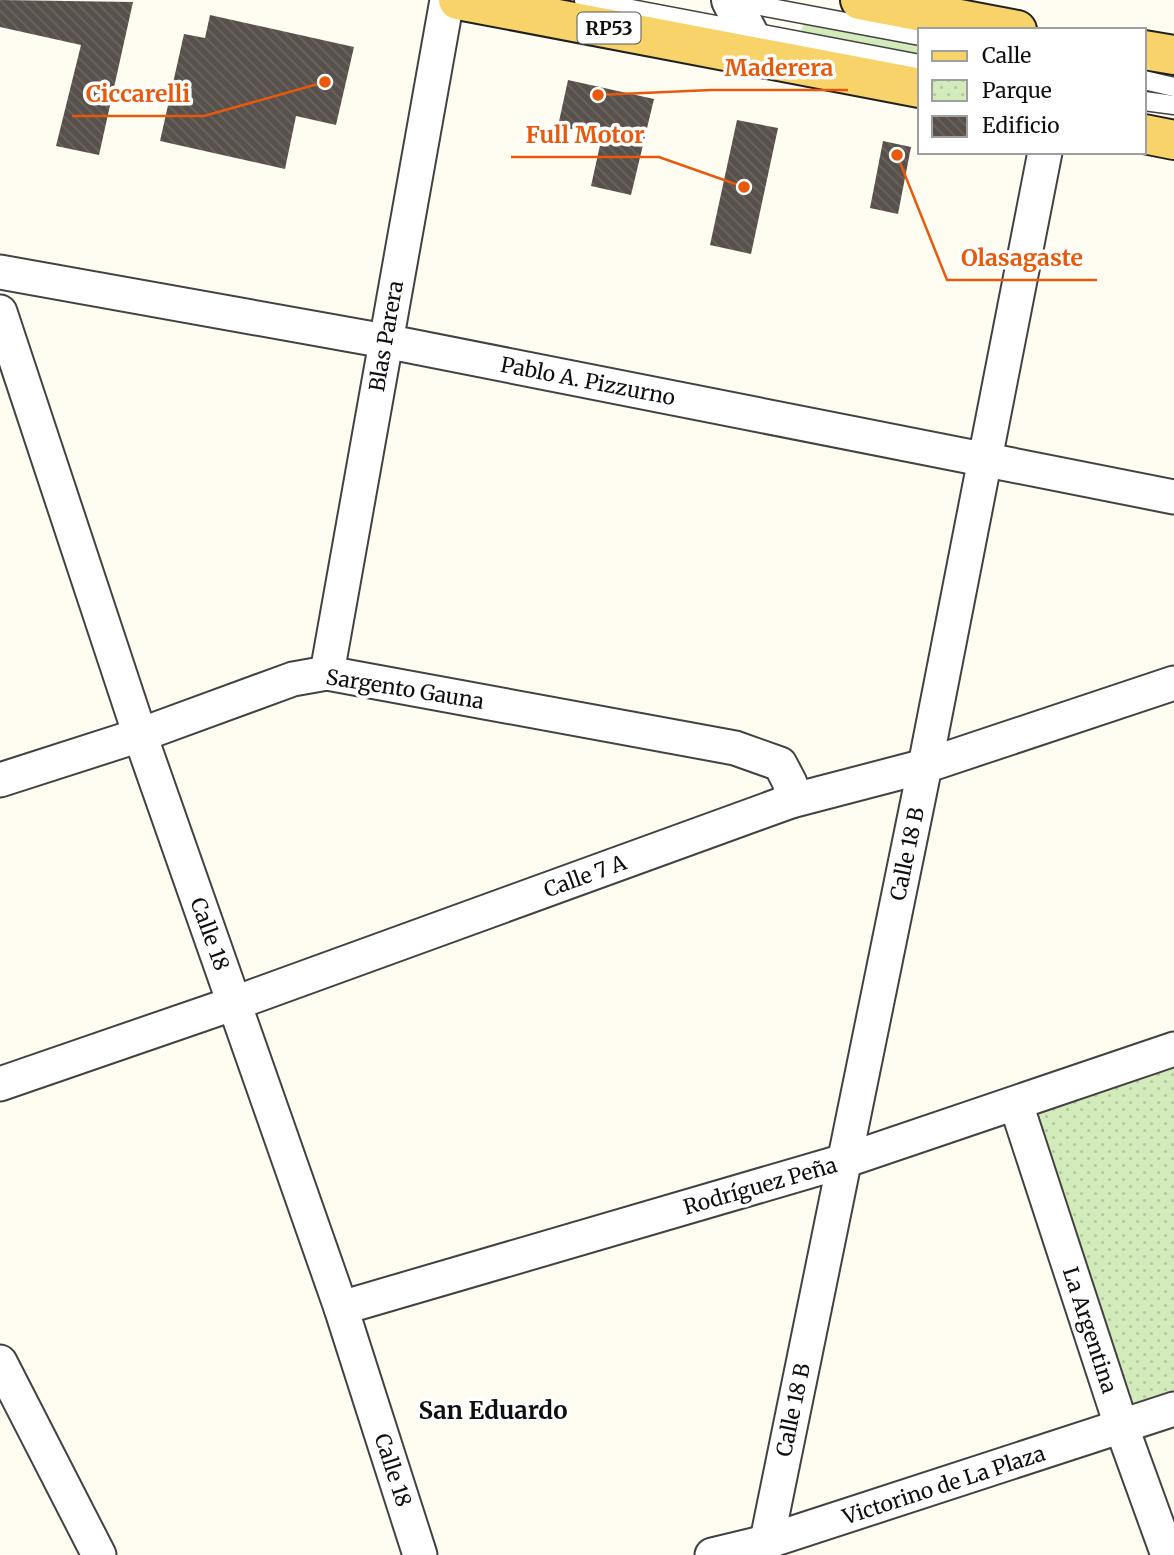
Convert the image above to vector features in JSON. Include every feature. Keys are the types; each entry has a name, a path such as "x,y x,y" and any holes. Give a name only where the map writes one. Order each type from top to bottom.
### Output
{"main road":[{"name":"RP53","path":"458,0 739,18 918,87"},
{"path":"860,0 1007,28"},
{"path":"1146,50 1174,55"},
{"path":"1146,134 1174,140"}],"street":[{"name":"Blas Parera","path":"327,673 447,0"},
{"name":"Calle 18 B","path":"765,1549 925,766 1045,154"},
{"name":"Pablo A. Pizzurno","path":"0,272 385,341 1174,497"},
{"name":"Calle 18","path":"0,312 140,735 341,1308 420,1555"},
{"name":"Sargento Gauna","path":"0,780 140,735 293,678 327,673 735,748 780,764 790,783 792,801"},
{"name":"Calle 7 A","path":"0,1084 235,1003 792,801 925,766 1174,683"},
{"name":"Rodríguez Peña","path":"341,1308 844,1161 1174,1049"},
{"name":"La Argentina","path":"1016,1104 1122,1427 1168,1555"},
{"path":"0,1362 99,1555"},
{"name":"Victorino de La Plaza","path":"712,1555 765,1549 1174,1409"}],"lane":[{"path":"584,0 918,36"},
{"path":"739,18 918,63"},
{"path":"1146,80 1174,87"},
{"path":"1146,101 1174,105"}],"green space":[{"path":"804,20 918,44 918,55 801,32"},
{"path":"1174,1060 1174,1395 1126,1413 1030,1109"}],"building":[{"path":"0,0 133,2 99,155 56,146 81,45 0,27"},
{"path":"210,15 354,47 336,125 296,116 285,169 160,141 184,34 205,38"},
{"path":"568,80 654,99 631,195 591,186 602,136 558,126"},
{"path":"737,120 778,128 751,254 710,245"},
{"path":"883,141 911,147 898,214 870,208"}],"place":[{"name":"Ciccarelli","path":"325,82"},
{"name":"Maderera","path":"598,95"},
{"name":"Olasagaste","path":"897,155"},
{"name":"Full Motor","path":"744,187"}],"district":[{"name":"San Eduardo","path":"493,1410"}]}
